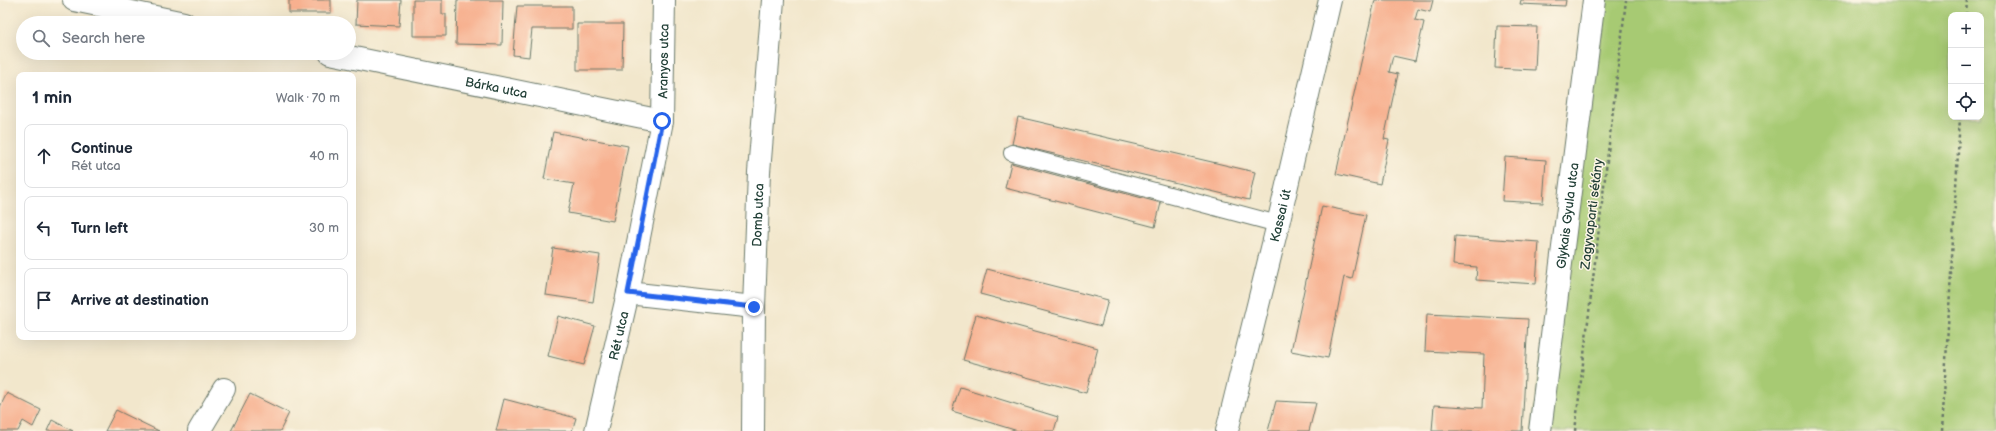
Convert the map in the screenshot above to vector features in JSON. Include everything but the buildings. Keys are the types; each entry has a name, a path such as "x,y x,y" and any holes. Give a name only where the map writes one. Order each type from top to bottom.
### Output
{"street":[{"path":"74,0 151,16"},
{"name":"Aranyos utca","path":"662,121 664,0"},
{"name":"Domb utca","path":"753,431 754,307 759,172 773,0"},
{"name":"Kassai út","path":"1227,431 1278,224 1330,0"},
{"name":"Glykais Gyula utca","path":"1540,431 1594,0"},
{"name":"Bárka utca","path":"356,58 662,121"},
{"name":"Rét utca","path":"596,431 628,293 662,121"},
{"path":"628,293 754,307"},
{"path":"199,431 224,388"}],"lane":[{"path":"1012,153 1278,224"}],"path":[{"name":"Zagyvaparti sétány","path":"1576,431 1626,0"},
{"path":"1966,12 1967,0"},
{"path":"1942,431 1960,120"}],"green space":[{"path":"1588,0 1996,0 1996,431 1532,431"}],"route":[{"path":"662,121 628,293 754,307"}]}
